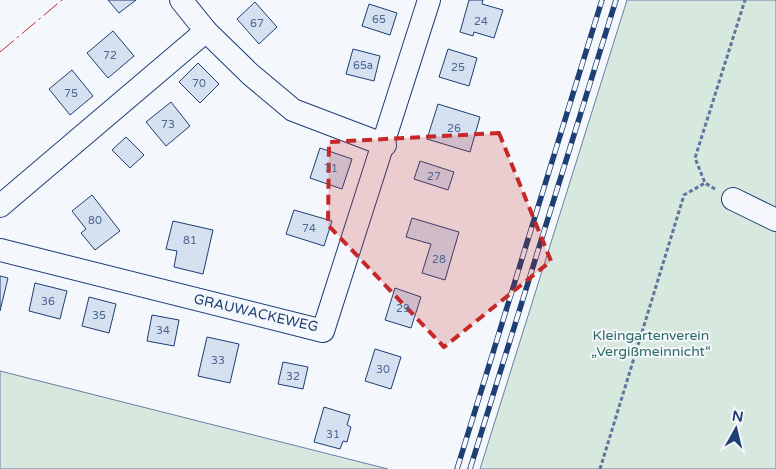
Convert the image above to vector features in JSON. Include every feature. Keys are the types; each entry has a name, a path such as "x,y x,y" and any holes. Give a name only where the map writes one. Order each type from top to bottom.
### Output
{"street":[{"path":"182,0 206,31 250,74 293,110 385,145"},
{"name":"GRAUWACKEWEG","path":"0,250 323,332 385,145 430,0"},
{"path":"0,206 206,31"},
{"path":"733,199 776,220"}],"path":[{"path":"733,199 705,183 695,158 745,0"},
{"path":"600,469 684,195 705,183"}],"highlighted area":[{"path":"499,133 551,261 444,347 328,225 329,142"}],"green space":[{"name":"Kleingartenverein „Vergißmeinnicht“","path":"627,0 776,0 776,469 480,469"},
{"path":"0,371 388,469 0,469"}],"building":[{"path":"108,0 136,0 119,13"},
{"path":"469,0 483,0 482,4 503,10 494,38 474,32 473,36 460,32"},
{"path":"255,2 277,27 259,44 237,19"},
{"path":"369,4 397,13 390,35 362,26"},
{"path":"113,31 134,56 108,78 87,53"},
{"path":"353,49 380,56 374,81 346,74"},
{"path":"448,49 477,58 469,86 439,77"},
{"path":"198,63 219,84 200,103 179,82"},
{"path":"72,70 93,96 70,115 49,89"},
{"path":"171,102 190,126 166,146 146,122"},
{"path":"438,104 480,117 470,152 427,139"},
{"path":"126,137 144,155 130,168 112,150"},
{"path":"320,148 352,159 342,189 310,178"},
{"path":"420,161 454,172 448,190 414,179"},
{"path":"92,195 120,231 95,250 81,233 86,229 72,211"},
{"path":"294,210 332,221 324,246 286,234"},
{"path":"412,218 459,232 445,280 422,273 431,244 406,237"},
{"path":"173,221 213,230 203,274 174,267 177,251 166,249"},
{"path":"0,276 8,278 0,311"},
{"path":"35,283 67,291 60,319 29,311"},
{"path":"395,288 421,297 411,328 385,320"},
{"path":"89,297 116,304 109,333 82,326"},
{"path":"152,315 179,320 174,346 147,341"},
{"path":"207,337 239,344 230,383 198,376"},
{"path":"375,349 401,357 391,389 365,381"},
{"path":"283,362 308,367 303,389 278,384"},
{"path":"324,407 350,415 347,425 351,427 347,442 343,441 340,449 314,442"}],"railway":[{"path":"457,469 602,0"},
{"path":"470,469 616,0"}],"power":[{"path":"0,52 62,0"}]}
